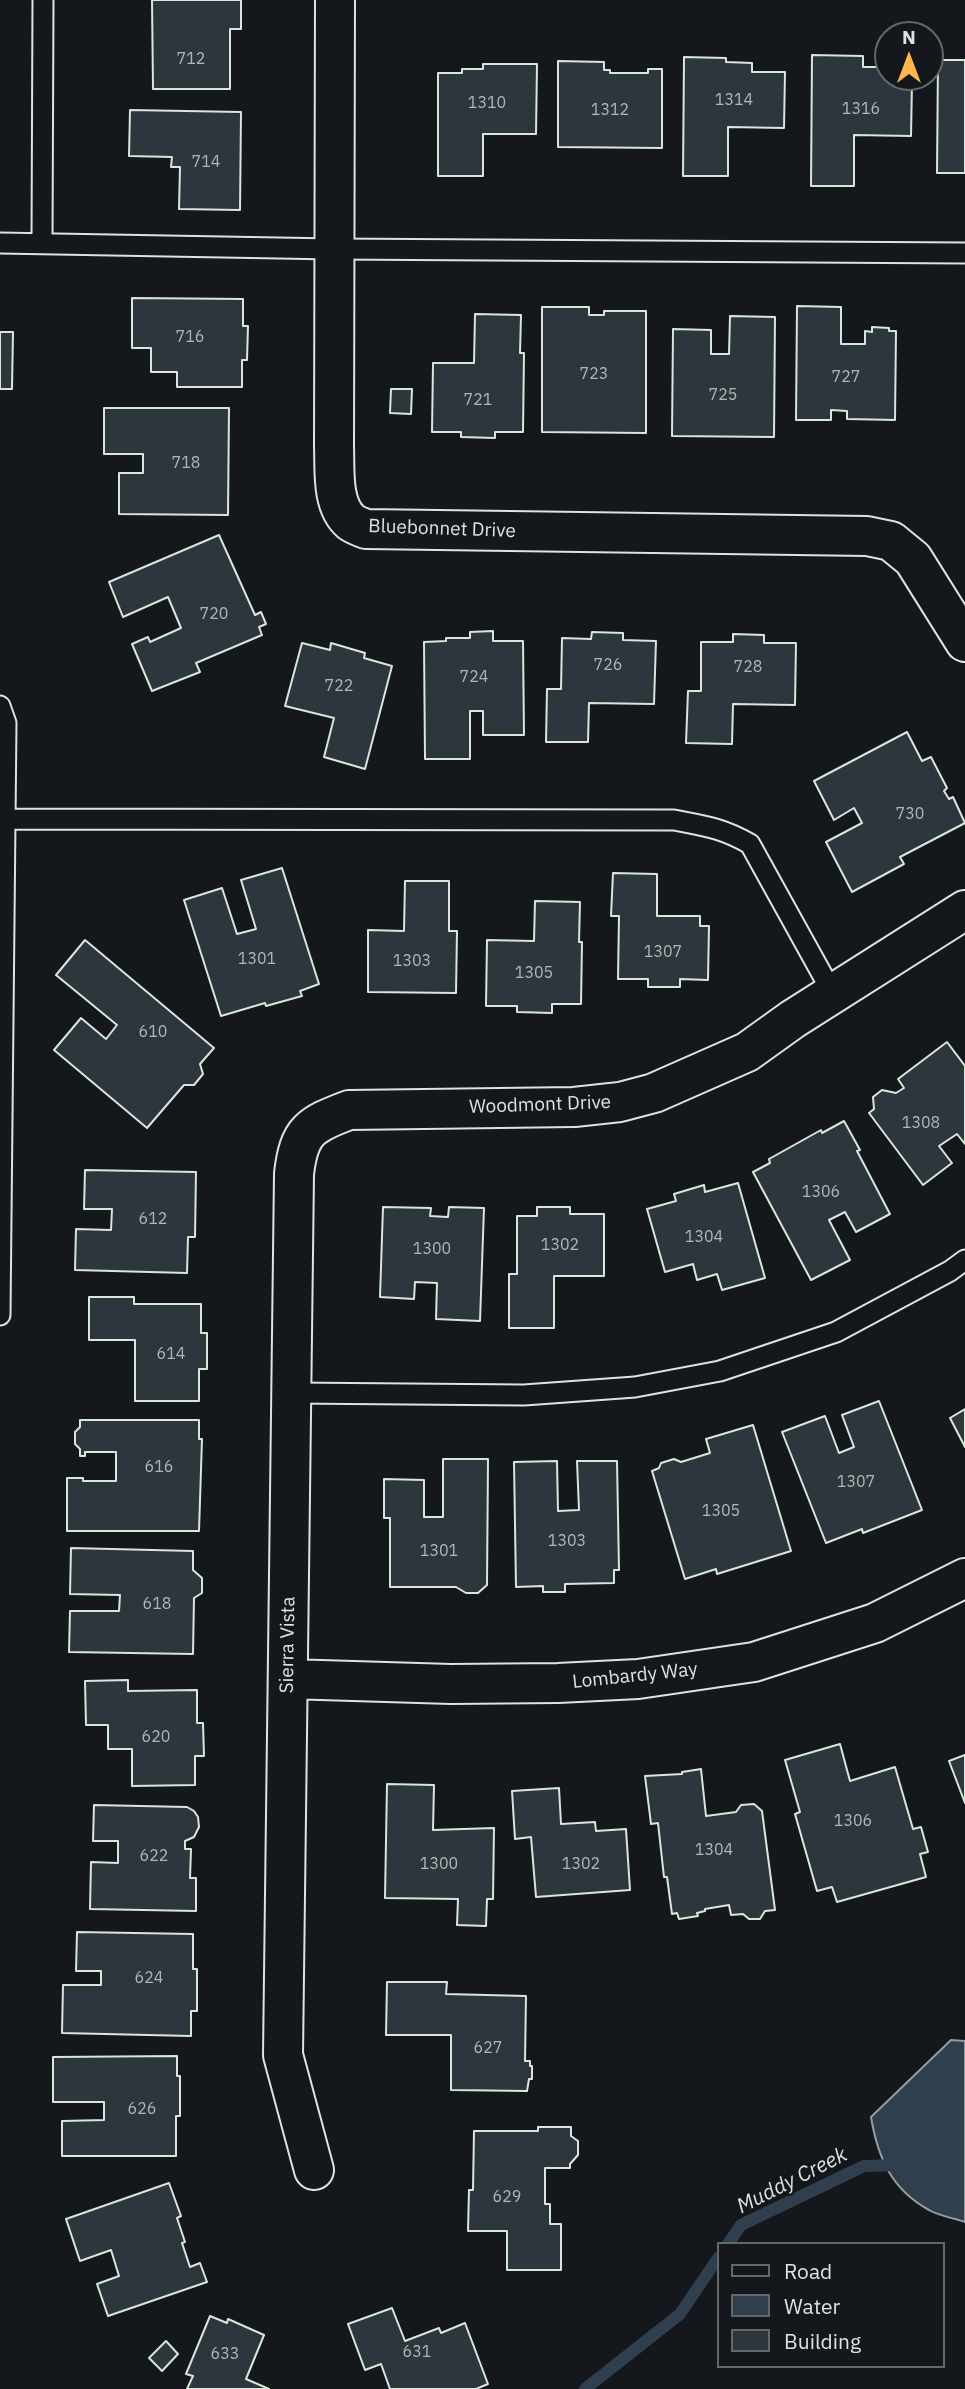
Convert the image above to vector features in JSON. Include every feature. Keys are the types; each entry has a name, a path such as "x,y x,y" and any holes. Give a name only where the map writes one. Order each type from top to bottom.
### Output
{"street":[{"name":"Bluebonnet Drive","path":"335,0 335,488 341,510 351,522 366,529 867,536 891,541 913,559 965,642"},
{"name":"Woodmont Drive","path":"317,1122 349,1110 574,1107 620,1102 654,1093 747,1052 965,910"},
{"name":"Sierra Vista","path":"314,2171 283,2055 295,1174 297,1153 305,1136 317,1122"},
{"name":"Lombardy Way","path":"288,1679 450,1684 558,1683 638,1679 754,1662 875,1623 965,1578"}],"lane":[{"path":"43,0 43,243"},
{"path":"0,243 334,249 965,253"},
{"path":"0,706 6,723 0,1315"},
{"path":"6,819 674,820 705,826 727,831 750,844 833,994"},
{"path":"292,1394 524,1395 635,1387 720,1371 836,1332 950,1271 965,1259"}],"water":[{"path":"951,2040 965,2041 965,2222 933,2212 916,2202 896,2182 882,2159 871,2117"}],"building":[{"path":"152,0 241,0 241,29 230,29 230,89 153,89"},
{"path":"812,55 863,56 863,67 874,67 874,91 912,91 911,136 854,135 854,186 811,186"},
{"path":"684,57 726,58 726,62 752,63 752,72 785,72 784,128 728,127 728,176 683,176"},
{"path":"944,60 965,60 965,173 937,173 938,91 944,91"},
{"path":"558,61 604,62 604,70 610,70 610,73 648,73 648,69 662,69 662,148 558,147"},
{"path":"483,64 537,64 536,134 483,134 483,176 438,176 438,73 462,73 462,69 483,69"},
{"path":"130,110 241,112 240,210 179,209 180,167 171,167 172,157 129,156"},
{"path":"132,298 243,299 243,326 248,326 247,360 242,360 242,387 177,387 177,372 151,372 151,348 132,348"},
{"path":"797,306 841,307 841,344 865,344 865,331 872,332 872,327 896,331 895,420 847,419 847,411 831,410 831,420 796,420"},
{"path":"542,307 589,307 589,315 604,315 604,311 646,311 646,433 542,432"},
{"path":"475,314 521,315 520,353 524,353 523,432 495,432 495,438 461,437 461,432 432,432 433,363 474,363"},
{"path":"730,316 775,317 774,437 672,436 673,329 711,330 711,354 729,354"},
{"path":"0,332 13,332 12,389 0,389"},
{"path":"391,389 412,389 411,414 390,413"},
{"path":"104,408 229,408 228,515 119,514 119,473 143,473 143,454 104,454"},
{"path":"219,535 255,615 261,612 266,624 259,627 262,635 196,663 200,672 152,691 132,644 148,637 150,642 181,628 168,597 123,617 109,582"},
{"path":"493,631 493,641 523,641 524,735 483,735 483,711 470,711 470,759 425,759 424,642 470,638 470,632"},
{"path":"592,632 623,633 623,640 656,641 654,704 589,703 588,742 546,742 547,689 561,689 562,638 591,639"},
{"path":"733,634 764,635 764,643 796,643 795,705 733,704 732,744 686,743 688,691 701,691 701,642 733,642"},
{"path":"302,643 330,650 331,643 365,653 364,658 392,666 365,769 324,757 334,718 285,706"},
{"path":"907,732 922,761 931,757 947,788 944,791 949,799 953,797 965,823 900,857 904,864 852,892 826,842 862,823 854,808 834,820 814,781"},
{"path":"282,868 319,984 300,991 302,996 221,1016 184,900 222,888 237,934 256,929 241,880"},
{"path":"613,873 657,874 657,916 700,916 700,926 709,926 708,980 680,979 680,987 648,987 648,979 618,979 619,916 611,916"},
{"path":"405,881 449,881 449,931 457,931 456,993 368,992 368,930 404,931"},
{"path":"535,901 580,902 581,1004 552,1004 552,1013 517,1012 517,1006 486,1006 487,940 534,941"},
{"path":"85,940 214,1048 200,1064 203,1074 194,1085 184,1085 147,1128 54,1050 81,1018 106,1039 117,1025 56,975"},
{"path":"947,1042 965,1066 965,1144 957,1134 939,1146 952,1163 923,1185 869,1113 874,1109 873,1097 882,1090 896,1093 904,1088 898,1079"},
{"path":"844,1121 890,1214 856,1232 845,1212 829,1220 850,1260 811,1280 753,1172 770,1163 769,1159 821,1130 822,1133"},
{"path":"85,1170 196,1172 195,1237 188,1237 187,1273 75,1270 76,1229 111,1230 112,1209 84,1209"},
{"path":"738,1183 765,1278 722,1290 717,1274 697,1280 693,1264 665,1272 647,1209 676,1201 674,1194 704,1185 705,1192"},
{"path":"383,1207 431,1208 430,1216 448,1217 449,1207 484,1208 480,1321 436,1319 437,1283 415,1282 414,1299 380,1297"},
{"path":"537,1207 570,1207 570,1214 604,1214 604,1276 554,1276 554,1328 509,1328 509,1274 517,1274 517,1216 537,1216"},
{"path":"89,1297 134,1297 134,1304 201,1304 201,1333 207,1333 207,1369 199,1369 199,1401 135,1401 135,1340 89,1340"},
{"path":"879,1401 922,1510 863,1533 862,1529 826,1543 782,1432 825,1416 839,1453 854,1447 842,1415"},
{"path":"965,1409 965,1447 950,1418"},
{"path":"80,1420 199,1420 199,1439 202,1439 199,1531 67,1531 67,1478 116,1481 116,1452 85,1452 85,1456 80,1456 80,1449 75,1444 75,1432 80,1427"},
{"path":"753,1425 791,1551 717,1574 716,1569 685,1579 652,1471 659,1468 661,1463 674,1459 681,1462 710,1453 706,1439"},
{"path":"443,1459 488,1459 487,1585 478,1593 466,1593 456,1587 390,1587 390,1518 384,1518 384,1479 424,1480 424,1517 443,1517"},
{"path":"557,1461 558,1511 579,1510 577,1461 617,1461 619,1570 614,1570 614,1583 565,1584 565,1592 543,1592 543,1586 516,1587 514,1462"},
{"path":"71,1548 193,1551 193,1570 202,1578 202,1593 194,1598 193,1654 69,1652 70,1611 119,1611 120,1595 70,1594"},
{"path":"128,1680 128,1691 197,1690 197,1723 203,1723 204,1756 195,1756 195,1785 132,1786 132,1749 108,1749 108,1725 86,1725 85,1681"},
{"path":"840,1744 850,1781 895,1767 913,1829 921,1827 928,1852 920,1854 926,1877 837,1902 832,1887 817,1891 795,1814 800,1812 785,1760"},
{"path":"965,1755 965,1803 949,1761"},
{"path":"701,1769 706,1816 736,1812 741,1805 754,1804 762,1811 775,1910 765,1911 760,1919 749,1919 743,1914 731,1915 729,1905 705,1909 697,1913 698,1916 679,1919 677,1913 672,1914 667,1877 664,1877 658,1823 651,1824 645,1776 682,1774"},
{"path":"387,1784 434,1785 433,1830 494,1828 493,1899 487,1899 486,1926 457,1925 458,1899 385,1898"},
{"path":"559,1788 561,1824 595,1822 596,1831 626,1829 630,1890 536,1897 531,1837 515,1839 512,1791"},
{"path":"94,1805 187,1807 194,1811 199,1827 194,1837 185,1841 185,1849 191,1849 190,1878 196,1878 196,1911 90,1909 91,1862 118,1863 118,1841 93,1841"},
{"path":"77,1932 193,1934 193,1969 197,1969 197,2011 191,2011 191,2036 62,2033 63,1985 101,1985 101,1971 76,1971"},
{"path":"387,1982 447,1982 446,1994 526,1996 525,2061 530,2061 532,2066 532,2079 529,2079 527,2091 451,2090 451,2035 386,2035"},
{"path":"177,2056 180,2116 176,2116 176,2156 62,2156 62,2121 104,2120 104,2102 53,2102 53,2057"},
{"path":"538,2127 571,2127 571,2136 578,2141 578,2155 570,2168 545,2168 545,2204 550,2204 550,2224 561,2224 561,2270 507,2270 507,2231 468,2231 469,2190 473,2190 474,2131 538,2131"},
{"path":"169,2183 181,2216 177,2218 190,2267 200,2263 207,2282 108,2316 97,2284 119,2276 111,2250 80,2261 66,2219"},
{"path":"392,2308 405,2341 439,2328 441,2333 465,2323 488,2384 476,2389 390,2389 381,2364 365,2370 348,2324"},
{"path":"210,2316 227,2323 228,2319 264,2335 246,2379 269,2389 187,2389 193,2376 186,2374"},
{"path":"166,2341 178,2354 162,2371 149,2358"}],"waterway":[{"name":"Muddy Creek","path":"729,2242 741,2225 864,2166 902,2165"},
{"name":"Muddy Creek","path":"585,2389 680,2314 716,2261"}]}
